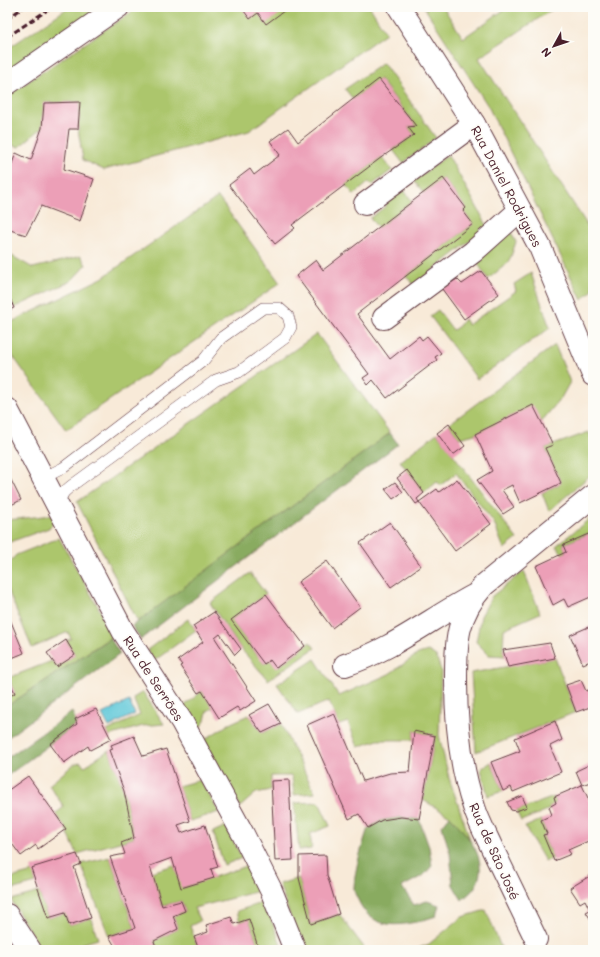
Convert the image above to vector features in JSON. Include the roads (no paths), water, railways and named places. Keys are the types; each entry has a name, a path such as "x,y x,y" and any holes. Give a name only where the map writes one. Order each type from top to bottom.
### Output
{"street":[{"path":"7,84 118,7"},
{"name":"Rua Daniel Rodrigues","path":"400,7 474,124 540,247 593,375"},
{"path":"365,204 474,124"},
{"path":"384,318 473,252 520,210"},
{"name":"Rua de Serrões","path":"7,409 123,631 182,722 243,834 271,890 296,950"},
{"name":"Rua de São José","path":"536,939 474,808 463,767 457,728 456,646 459,628 464,612 473,596 484,585 593,496"},
{"name":"Rua de São José","path":"345,665 377,653 407,637 448,610 473,596"},
{"path":"7,915 30,950"}],"lane":[{"path":"41,474 53,473 63,468 203,361 221,338 263,308 280,308 288,316 291,327 286,338 239,372 216,380 184,403 71,486 64,492 57,505"}],"water":[{"path":"129,701 135,714 109,727 102,714"}],"railway":[{"path":"7,19 24,7"},
{"path":"7,37 52,7"}]}
